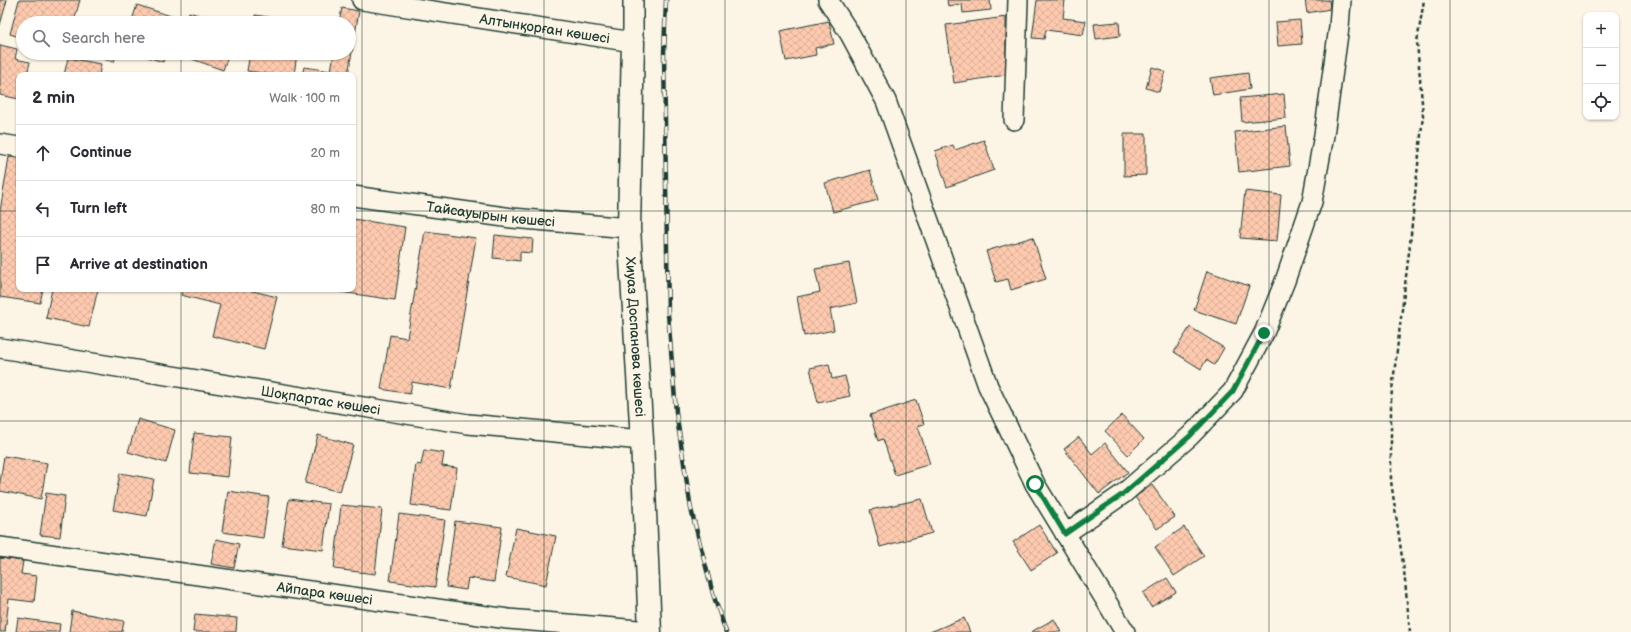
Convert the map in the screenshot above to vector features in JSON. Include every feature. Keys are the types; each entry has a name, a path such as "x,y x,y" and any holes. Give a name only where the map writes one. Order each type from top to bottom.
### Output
{"street":[{"name":"Алтынқорған көшесі","path":"362,0 633,42"},
{"path":"633,0 633,42"},
{"path":"828,0 850,34 886,101 988,386 1035,484 1125,632"},
{"path":"1014,120 1018,0"},
{"path":"1065,534 1123,494 1190,436 1233,391 1264,333 1285,281 1312,202 1324,135 1339,27 1341,0"},
{"name":"Хиуаз Доспанова көшесі","path":"633,42 629,228 642,440 650,632"},
{"path":"0,144 16,147"},
{"name":"Тайсауырын көшесі","path":"356,196 512,218 629,228"},
{"name":"Шоқпартас көшесі","path":"0,348 468,424 642,440"},
{"name":"Айпара көшесі","path":"0,547 508,619 650,632"}],"path":[{"path":"1410,632 1404,571 1391,481 1391,399 1410,244 1423,116 1417,42 1424,0"}],"building":[{"path":"0,0 7,0 0,25"},
{"path":"19,0 80,0 75,16 16,16 16,36 10,34"},
{"path":"947,0 990,0 991,10 963,13 962,4 948,6"},
{"path":"1037,0 1065,0 1063,18 1086,21 1083,35 1046,30 1044,39 1032,38"},
{"path":"1305,0 1329,0 1330,9 1307,13"},
{"path":"137,5 171,16 133,16"},
{"path":"342,8 359,11 356,28 356,16 340,16"},
{"path":"189,12 201,16 188,16"},
{"path":"1006,17 1006,75 954,83 946,25"},
{"path":"1300,20 1302,44 1278,46 1276,22"},
{"path":"829,21 834,44 815,48 816,55 786,61 780,31"},
{"path":"1119,22 1120,36 1096,39 1094,24"},
{"path":"0,45 16,49 16,60 30,62 28,72 16,72 16,98 0,95"},
{"path":"68,60 79,60 101,64 100,72 65,72"},
{"path":"195,60 227,60 223,70"},
{"path":"249,60 296,60 294,72 247,71"},
{"path":"333,60 351,60 349,72 303,72 304,67 331,71"},
{"path":"1152,67 1165,71 1159,92 1146,88"},
{"path":"1248,73 1250,89 1213,95 1210,78"},
{"path":"1284,94 1286,118 1242,122 1240,98"},
{"path":"1286,126 1290,166 1239,172 1235,132"},
{"path":"1124,134 1146,134 1146,175 1124,176"},
{"path":"984,140 994,170 947,187 935,151 953,145 955,150"},
{"path":"9,157 16,158 16,292 42,292 40,303 0,297 0,211"},
{"path":"870,170 878,200 833,212 825,183"},
{"path":"1245,191 1281,195 1277,241 1240,238"},
{"path":"356,219 405,227 395,300 340,292 356,292"},
{"path":"425,231 476,238 451,389 412,382 410,394 381,389 390,335 407,338"},
{"path":"495,235 533,239 532,253 520,252 520,261 493,258"},
{"path":"1033,237 1046,279 1011,290 1008,279 996,282 986,251"},
{"path":"849,263 857,303 830,309 834,330 804,336 797,297 820,292 815,269"},
{"path":"1207,271 1249,286 1236,324 1194,310"},
{"path":"51,292 97,292 89,327 46,318"},
{"path":"182,292 257,292 277,297 264,349 212,336 220,305 181,295"},
{"path":"1190,327 1224,348 1214,365 1206,360 1201,369 1174,352"},
{"path":"829,364 832,379 845,376 850,396 818,403 810,368"},
{"path":"916,400 924,424 918,426 930,464 895,475 883,439 878,441 870,415"},
{"path":"1122,415 1144,439 1128,455 1105,431"},
{"path":"138,419 175,430 166,463 128,452"},
{"path":"194,433 232,437 228,477 190,473"},
{"path":"318,435 353,445 340,492 305,483"},
{"path":"1079,437 1092,454 1105,443 1128,472 1099,494 1064,449"},
{"path":"424,450 444,453 442,466 457,468 451,510 411,505 416,464 421,465"},
{"path":"4,456 47,463 41,499 0,491"},
{"path":"120,473 154,479 147,516 113,510"},
{"path":"1152,485 1175,517 1157,529 1135,497"},
{"path":"228,491 269,497 263,538 222,532"},
{"path":"46,493 65,496 60,537 40,535"},
{"path":"289,499 329,504 323,550 282,545"},
{"path":"922,499 932,533 880,547 870,510"},
{"path":"341,505 382,509 375,574 334,569"},
{"path":"399,514 445,520 435,587 390,581"},
{"path":"455,521 502,527 494,582 468,578 466,590 446,587"},
{"path":"1039,525 1057,553 1031,570 1013,542"},
{"path":"1184,527 1204,556 1174,576 1155,547"},
{"path":"516,528 556,536 546,585 506,577"},
{"path":"216,539 239,544 234,568 211,564"},
{"path":"0,558 23,561 21,574 37,576 34,602 9,599 5,632 0,632"},
{"path":"1167,578 1176,592 1151,607 1143,593"},
{"path":"72,611 124,621 122,632 69,632"},
{"path":"195,614 237,618 236,632 193,632"},
{"path":"18,618 60,624 59,632 16,632"},
{"path":"964,618 970,632 930,632"},
{"path":"1054,619 1061,632 1031,632"}],"railway":[{"path":"666,0 664,54 668,314 676,412 691,509 713,594 726,632"}],"route":[{"path":"1035,484 1065,534 1123,494 1190,436 1233,391 1264,333"}]}
